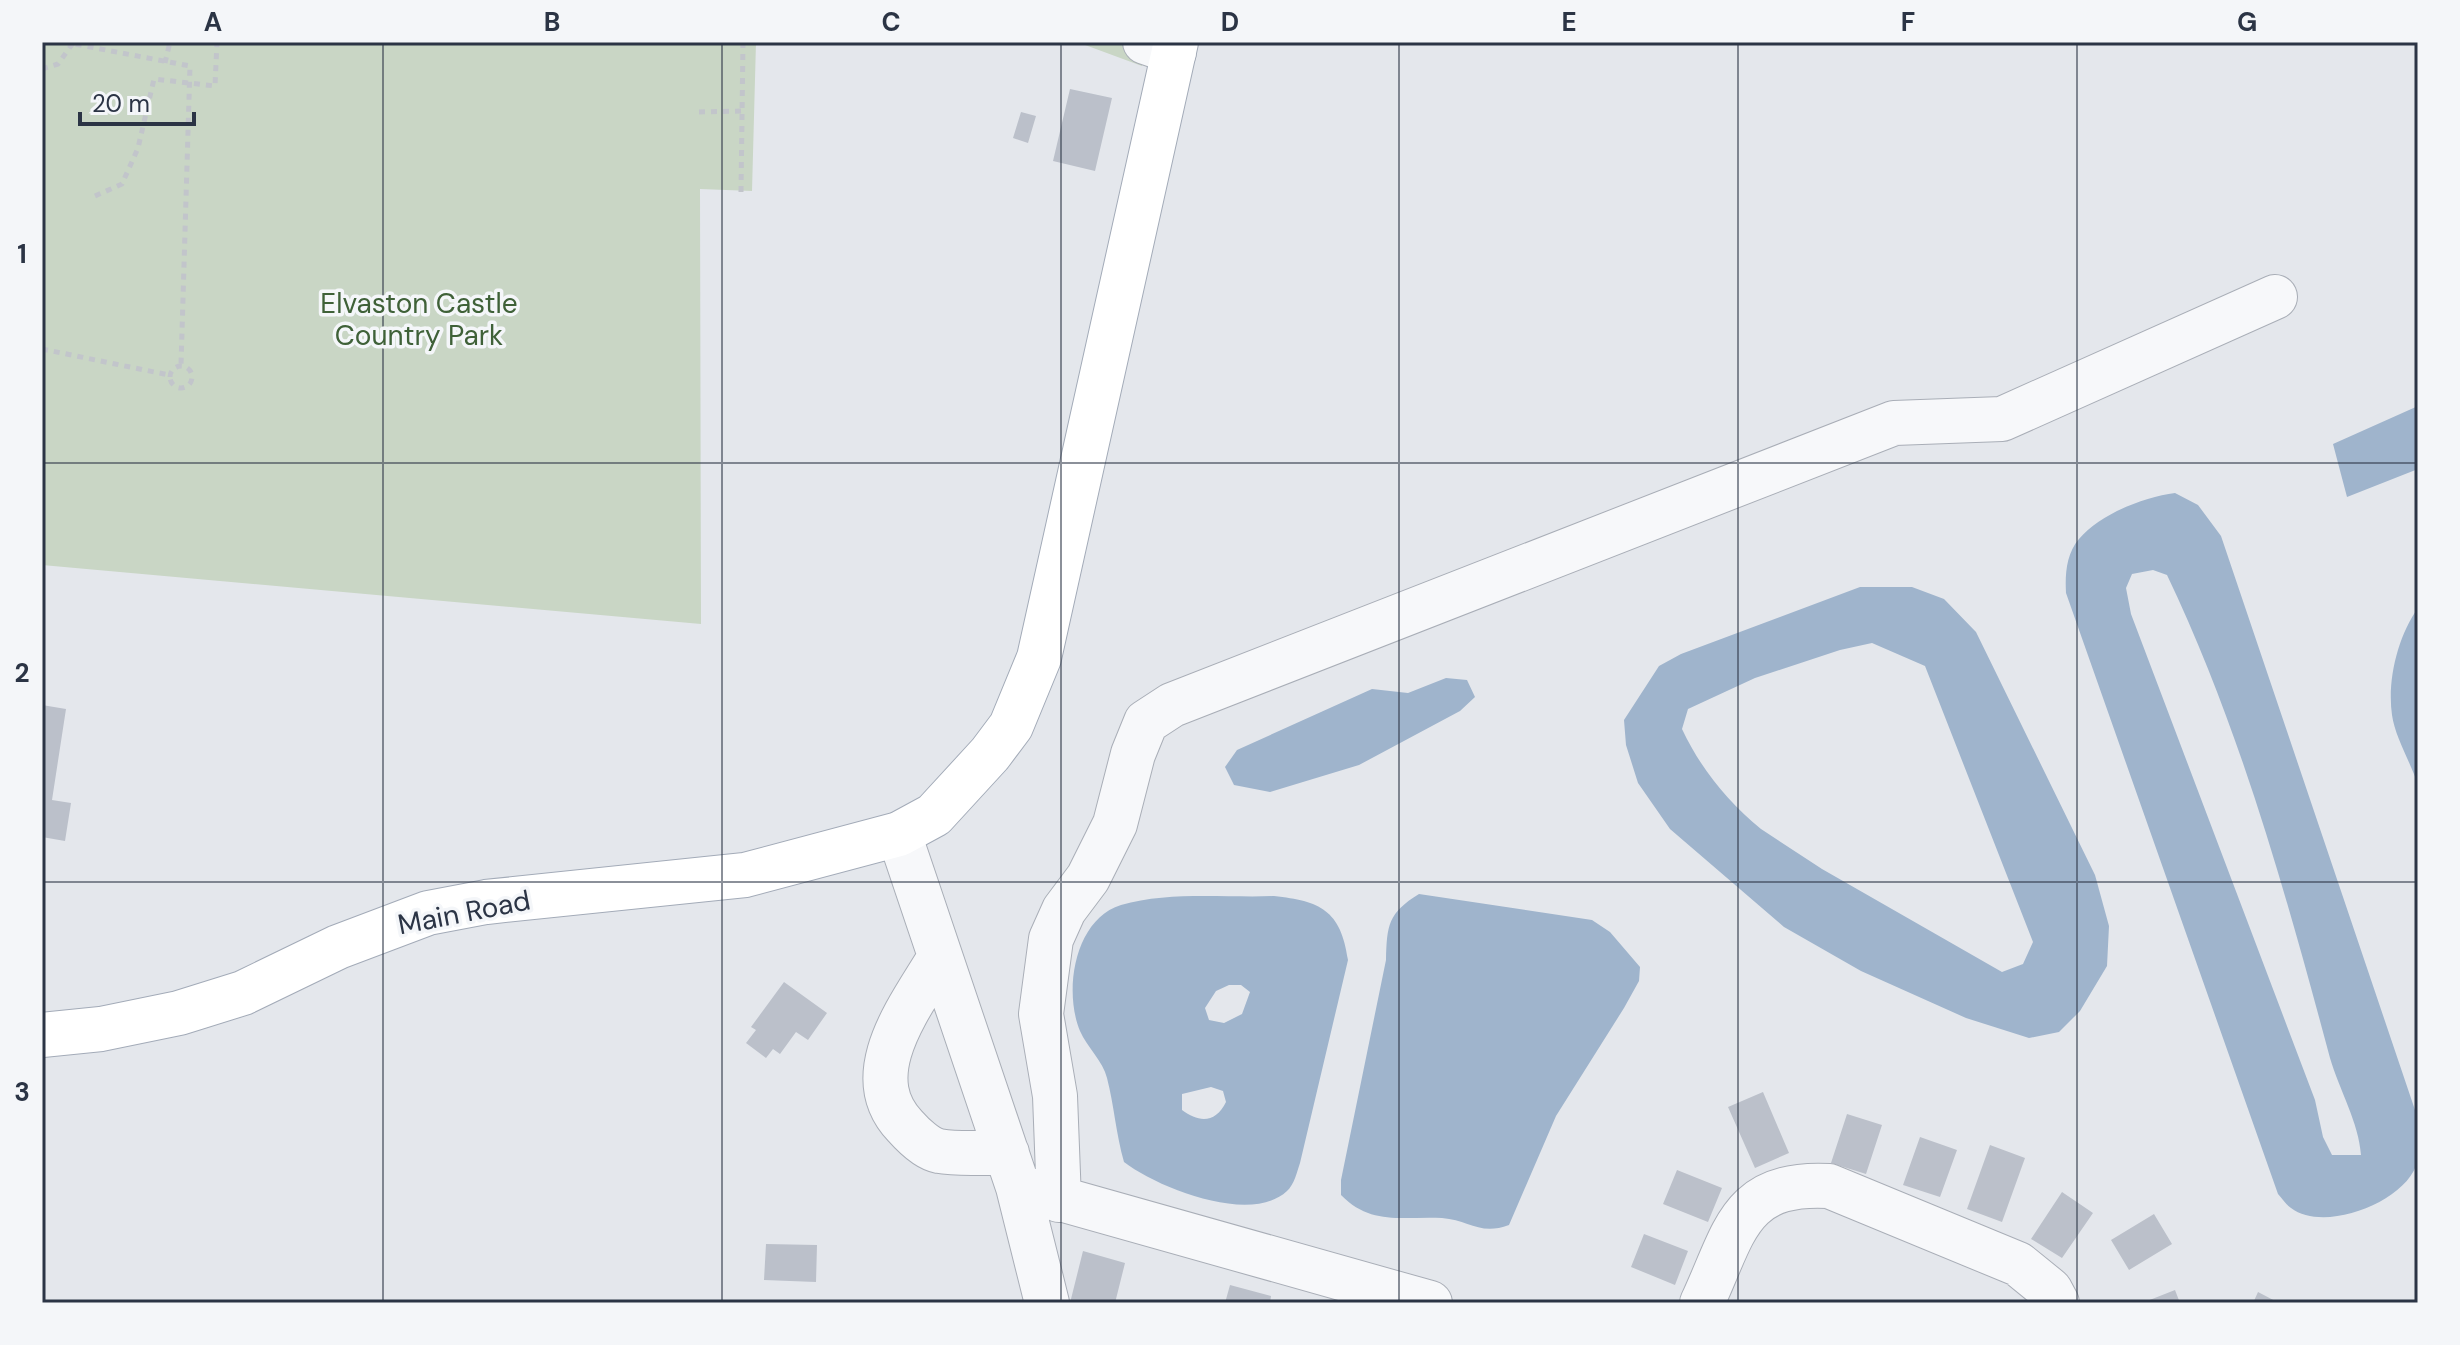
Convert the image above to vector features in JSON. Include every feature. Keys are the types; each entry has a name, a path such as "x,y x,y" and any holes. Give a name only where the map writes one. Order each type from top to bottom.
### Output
{"main road":[{"name":"Main Road","path":"42,1035 101,1029 243,993 385,927 428,913 486,902 745,875 899,834 934,815 990,754 1011,726 1039,658 1165,45"}],"lane":[{"path":"1059,1200 1057,1110 1041,1014 1051,939 1064,910 1088,878 1115,824 1133,754 1146,722 1172,705 1894,423 2002,419 2275,297"},
{"path":"899,834 1012,1170 1047,1303"},
{"path":"940,957 905,1015 883,1077 891,1111 914,1136 937,1151 1012,1170 1059,1200 1430,1303"},
{"path":"1702,1303 1748,1210 1767,1193 1795,1185 1829,1186 2018,1264 2050,1290 2057,1303"}],"path":[{"path":"64,42 190,66 181,365 169,375"},
{"path":"165,63 170,42"},
{"path":"95,196 122,184 138,148 154,79 189,86 215,86 217,42"},
{"path":"741,192 743,42"},
{"path":"42,69 58,64 72,43"},
{"path":"699,112 743,111"},
{"path":"42,349 169,375"},
{"path":"169,375 174,386 189,385 191,371 181,365"}],"green space":[{"name":"Elvaston Castle Country Park","path":"42,42 756,42 752,191 700,189 701,624 42,565"},
{"path":"1077,42 1146,42 1142,66"}],"water":[{"path":"2418,406 2418,469 2347,497 2333,444"},
{"path":"2175,493 2198,505 2221,536 2415,1110 2419,1153 2416,1166 2395,1192 2361,1210 2322,1217 2305,1215 2289,1207 2278,1194 2066,593 2069,558 2079,539 2098,522 2123,508","holes":["2153,570 2167,575 2239,752 2296,935 2330,1058 2357,1131 2361,1155 2332,1155 2323,1137 2315,1100 2131,614 2126,588 2132,574"]},
{"path":"1860,587 1912,587 1944,599 1976,632 2095,875 2109,926 2107,966 2080,1011 2059,1032 2029,1038 1966,1018 1861,971 1784,927 1670,829 1638,783 1626,745 1624,720 1659,666 1681,654","holes":["1872,643 1925,666 2033,942 2023,964 2002,972 1822,869 1761,829 1716,784 1682,729 1688,709 1755,678 1840,650"]},
{"path":"2418,608 2418,785 2396,732 2391,687 2400,645"},
{"path":"1446,678 1467,680 1475,697 1460,711 1359,765 1270,792 1234,785 1225,767 1237,750 1372,689 1408,693"},
{"path":"1419,894 1592,920 1610,932 1640,967 1639,981 1624,1008 1556,1116 1509,1225 1499,1228 1482,1228 1442,1218 1376,1215 1352,1205 1341,1195 1341,1180 1386,960 1391,921 1401,907"},
{"path":"1274,896 1304,901 1326,911 1340,930 1348,960 1293,1182 1287,1191 1271,1201 1229,1204 1181,1192 1124,1162 1105,1072 1083,1037 1075,1014 1073,977 1083,940 1093,925 1105,913 1121,905 1158,898","holes":["1229,985 1241,985 1250,992 1242,1014 1224,1023 1209,1020 1205,1008 1216,991","1211,1087 1223,1091 1226,1102 1217,1114 1201,1119 1182,1110 1182,1094"]}],"building":[{"path":"1070,89 1112,98 1095,171 1053,161"},
{"path":"1021,112 1036,116 1028,143 1013,138"},
{"path":"42,705 66,709 52,800 71,803 65,841 42,837"},
{"path":"784,982 827,1013 808,1040 796,1032 780,1054 773,1049 766,1058 746,1043 756,1030 751,1027"},
{"path":"1763,1092 1789,1153 1755,1168 1728,1107"},
{"path":"1847,1114 1882,1125 1866,1174 1831,1163"},
{"path":"1920,1137 1957,1150 1940,1197 1903,1185"},
{"path":"1990,1145 2025,1158 2002,1222 1967,1209"},
{"path":"1677,1170 1722,1188 1708,1222 1663,1204"},
{"path":"2062,1192 2093,1213 2062,1258 2031,1239"},
{"path":"2154,1214 2172,1244 2129,1270 2111,1240"},
{"path":"1644,1234 1688,1251 1675,1285 1631,1267"},
{"path":"766,1244 817,1245 816,1282 764,1280"},
{"path":"1083,1251 1125,1263 1115,1303 1070,1303"},
{"path":"1230,1285 1271,1296 1270,1303 1225,1303"},
{"path":"2175,1290 2180,1303 2142,1303"},
{"path":"2258,1292 2279,1303 2253,1303"}]}
